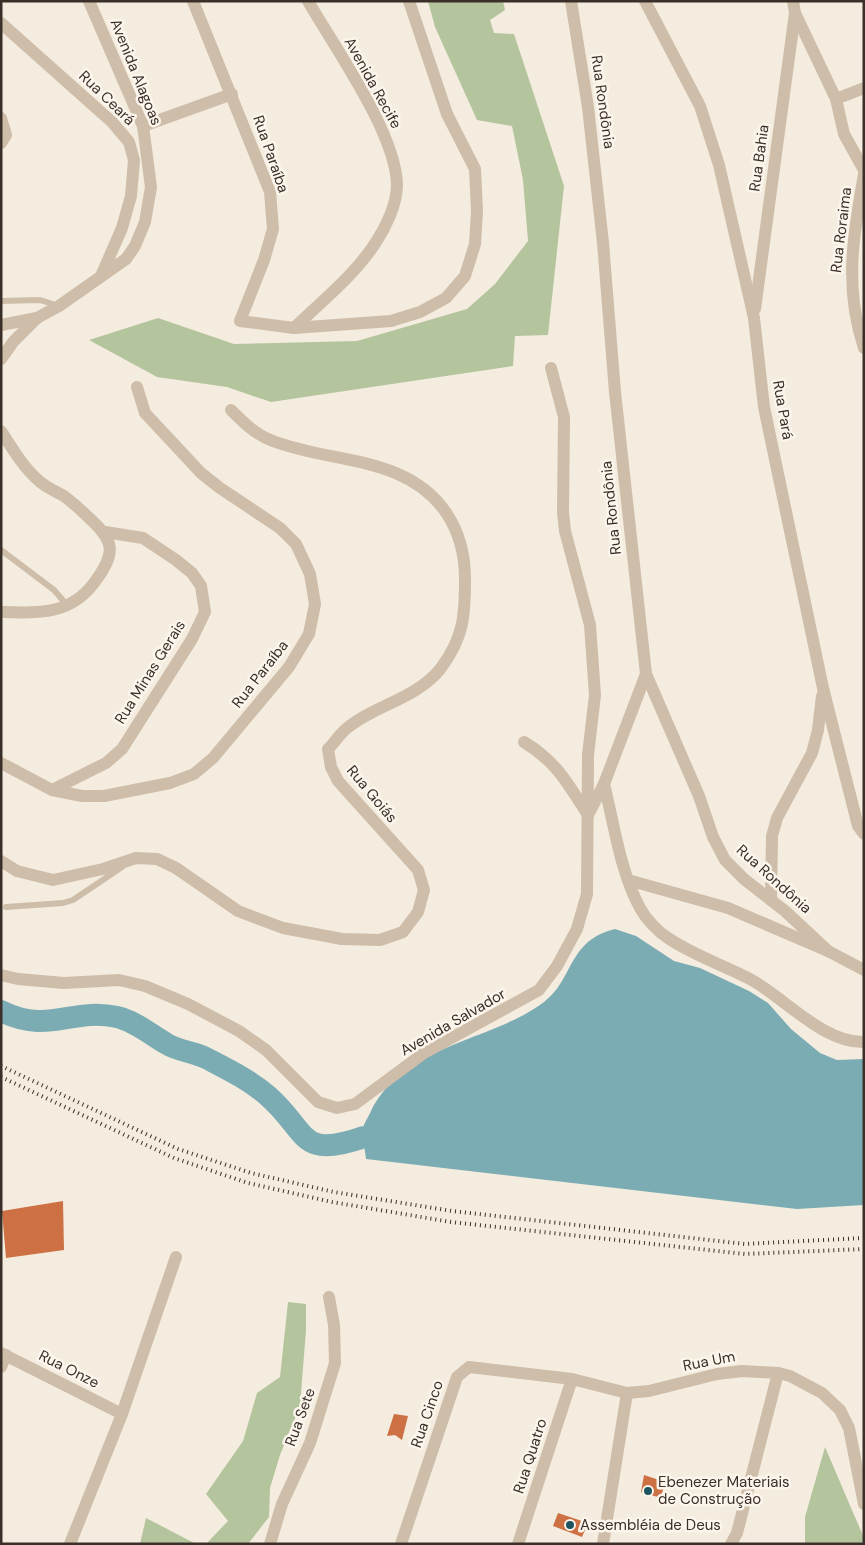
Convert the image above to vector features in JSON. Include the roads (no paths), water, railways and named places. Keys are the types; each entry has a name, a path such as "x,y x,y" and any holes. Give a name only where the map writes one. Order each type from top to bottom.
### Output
{"street":[{"name":"Avenida Alagoas","path":"1,360 13,342 37,318 59,306 126,259 135,246 145,222 151,186 143,126 89,1"},
{"name":"Rua Paraíba","path":"193,1 270,192 273,229 264,260 240,322 294,328"},
{"name":"Avenida Recife","path":"294,328 350,274 375,243 389,218 397,186 388,145 376,118 308,1"},
{"path":"294,328 353,325 398,319 420,312 446,298 465,276 475,244 477,211 475,169 446,114 409,1"},
{"name":"Rua Rondônia","path":"571,1 588,107 603,243 615,392 646,674 699,796 713,837 725,860 828,951"},
{"name":"Rua Pará","path":"645,1 700,106 711,134 754,318 764,407 822,688 858,826 864,834"},
{"path":"794,7 836,99 844,134 864,170"},
{"name":"Rua Bahia","path":"754,318 794,7"},
{"name":"Rua Ceará","path":"1,23 112,122 129,142 134,160 131,196 122,228 100,278"},
{"path":"836,99 864,88"},
{"path":"143,126 232,94"},
{"path":"1,118 6,135 1,143"},
{"name":"Rua Roraima","path":"864,174 854,231 850,276 854,308 864,348"},
{"path":"1,325 37,318"},
{"path":"551,368 564,416 562,512 565,531 590,625 594,658 595,696 588,755 588,815"},
{"name":"Rua Paraíba","path":"1,763 52,790 82,796 104,796 170,783 194,774 213,758 283,674 309,634 315,604 310,574 296,544 280,528 201,473 146,413 136,386"},
{"name":"Rua Goiás","path":"1,861 17,871 53,880 104,869 136,858 157,859 176,868 238,911 283,928 342,939 380,940 403,932 418,912 424,890 418,870 338,781 331,767 328,750 346,729 368,715 412,693 440,669 458,640 465,615 465,572 461,542 454,525 438,501 417,482 393,471 273,441 253,431 231,410"},
{"path":"1,431 16,454 38,480 67,498 105,532 111,548 107,565 83,597 69,606 26,612 1,612"},
{"name":"Rua Minas Gerais","path":"52,790 106,763 122,749 192,639 205,612 201,586 192,573 176,560 143,538 105,532"},
{"name":"Avenida Salvador","path":"1,975 18,979 64,983 119,980 145,986 188,1004 240,1030 266,1050 318,1102 337,1108 355,1104 424,1054 539,990 557,966 577,929 588,894 588,815 604,784 646,674"},
{"path":"771,900 772,836 777,818 812,753 818,730 822,688"},
{"path":"524,742 544,754 554,765 588,815"},
{"path":"604,784 628,880 640,908 651,923 668,938 752,980 831,1034 852,1042 864,1042"},
{"name":"Rua Rondônia","path":"628,880 728,908 828,951 864,970"},
{"path":"70,1544 122,1414 176,1257"},
{"name":"Rua Sete","path":"270,1544 282,1504 310,1442 326,1398 335,1363 334,1325 330,1297"},
{"name":"Rua Onze","path":"3,1358 122,1414"},
{"name":"Rua Cinco","path":"401,1544 457,1377 462,1371 468,1367 572,1379 627,1393"},
{"name":"Rua Um","path":"627,1393 648,1391 717,1374 742,1370 790,1376 822,1393 840,1410 850,1428 864,1504"},
{"path":"731,1544 737,1533 778,1373"},
{"name":"Rua Quatro","path":"518,1544 572,1379"},
{"path":"603,1544 627,1393"}],"lane":[{"path":"1,301 40,300 59,306"},
{"path":"1,550 54,590 69,606"},
{"path":"6,907 63,903 73,900 136,858"}],"water":[{"path":"615,929 636,936 674,961 700,968 749,991 768,1003 791,1029 820,1053 837,1060 864,1059 864,1205 797,1209 366,1159 363,1136 364,1124 386,1088 405,1071 427,1057 523,1015 544,1002 554,992 573,961 588,942 599,935"}],"waterway":[{"path":"1,1011 18,1018 33,1021 47,1021 87,1015 101,1015 124,1019 171,1046 206,1058 246,1080 268,1096 299,1131 315,1144 343,1143 364,1137"}],"railway":[{"path":"1,1066 178,1149 251,1173 334,1192 452,1211 745,1244 864,1238"},
{"path":"1,1077 174,1158 248,1183 332,1202 451,1222 745,1254 864,1249"}],"place":[{"name":"Ebenezer Materiais de Construção","path":"648,1491"},
{"name":"Assembléia de Deus","path":"570,1525"}]}
